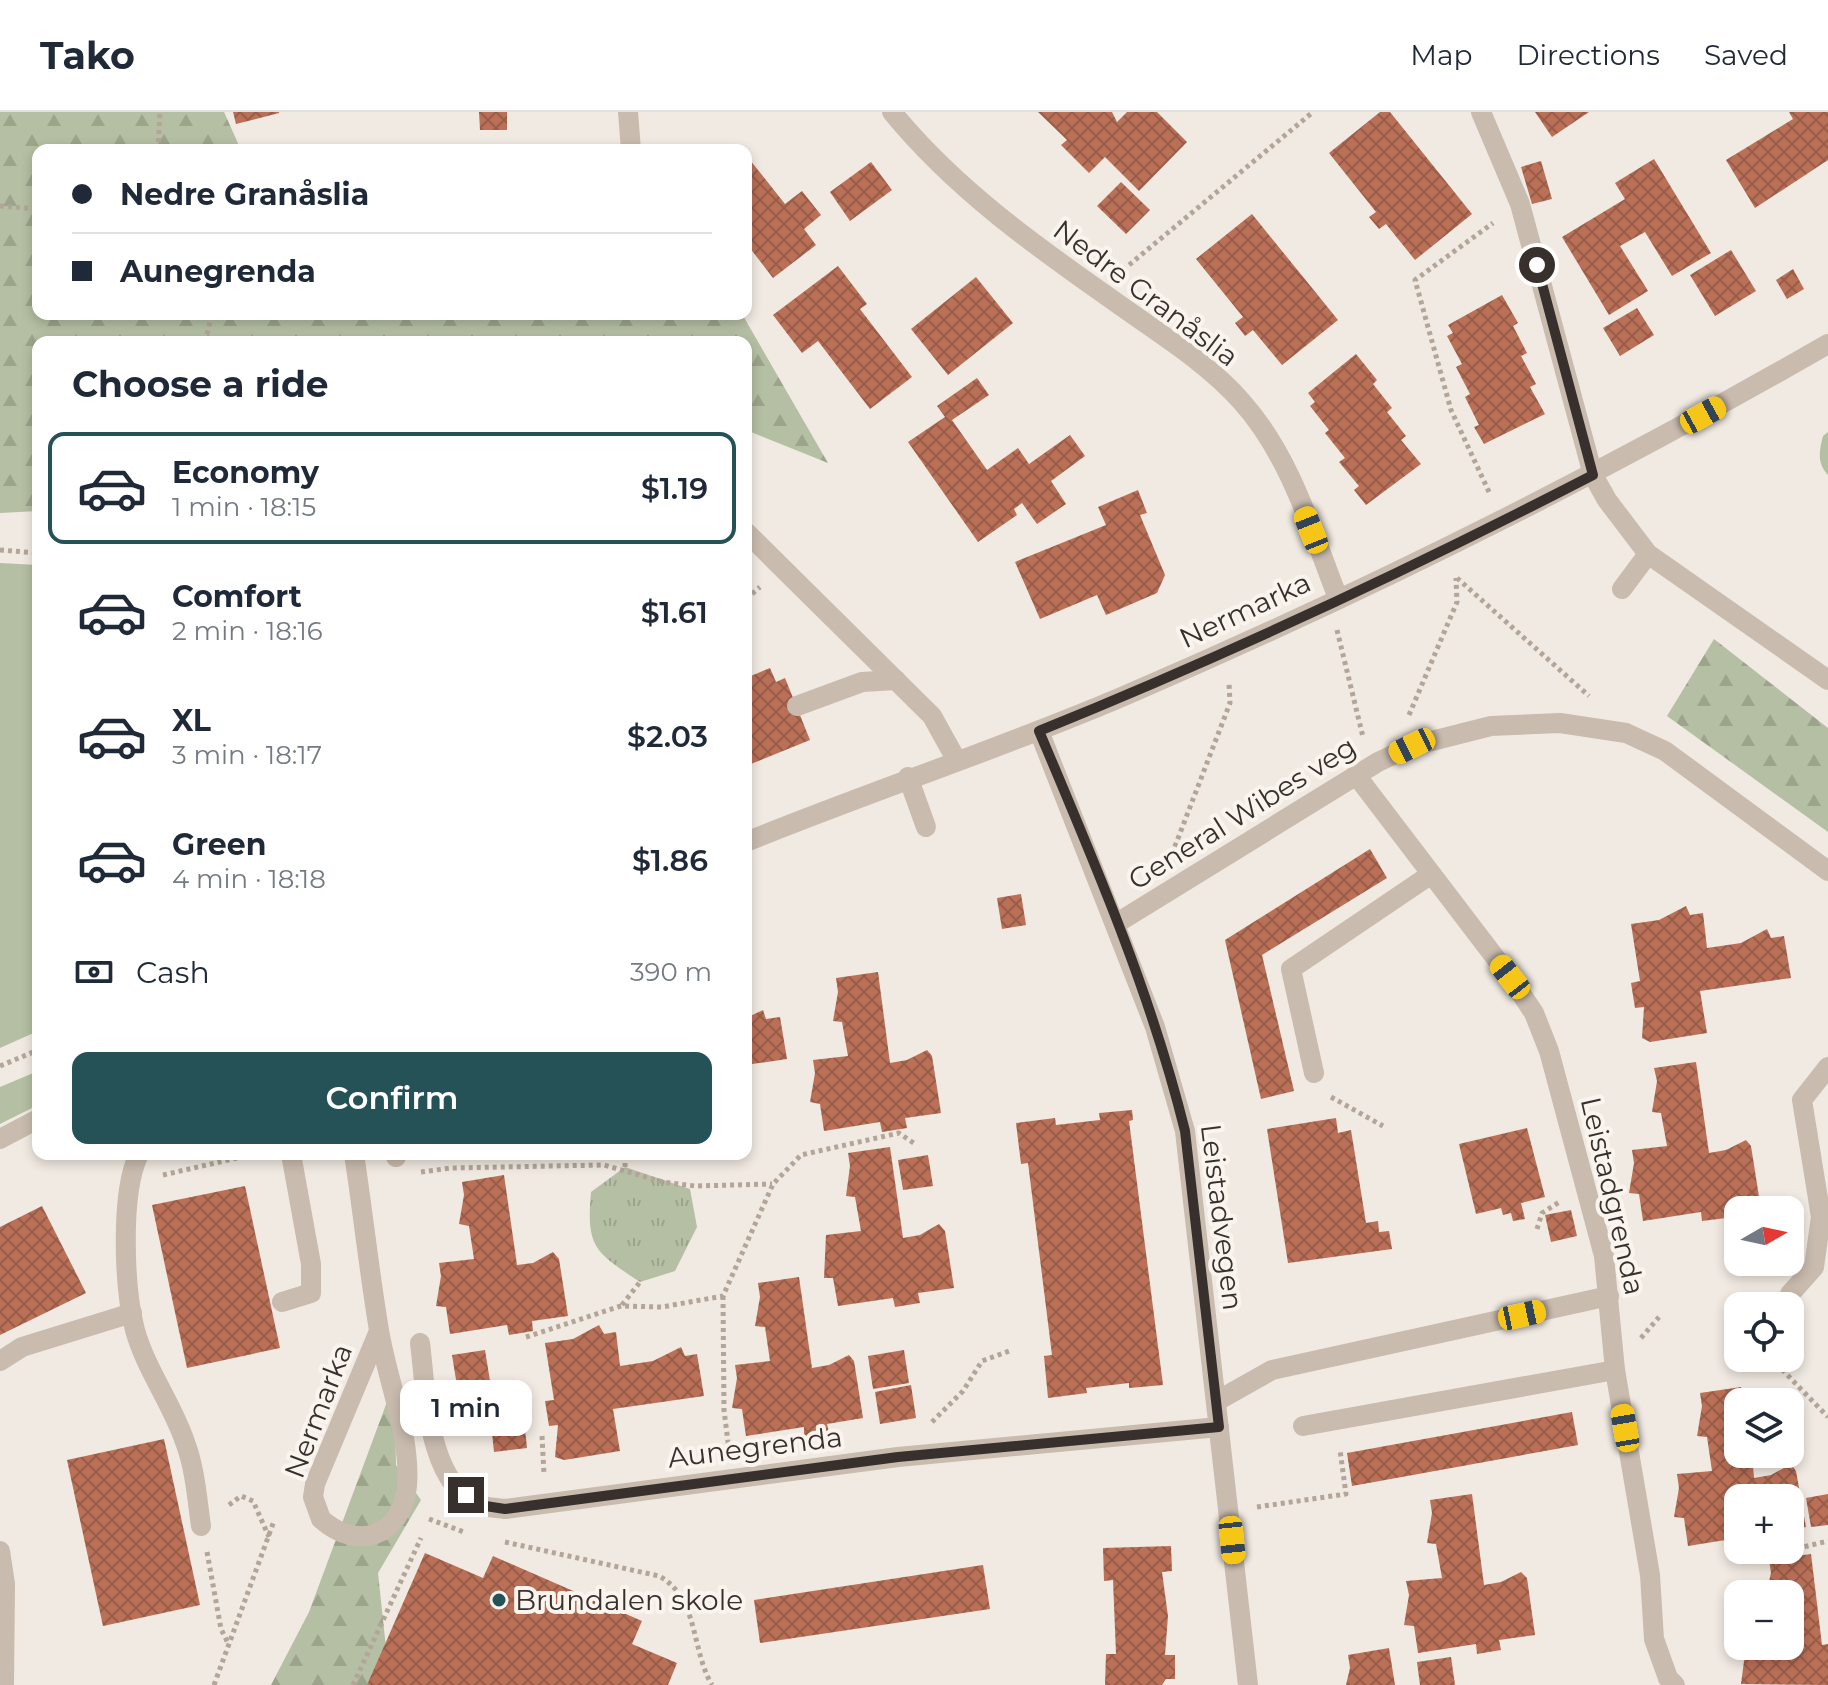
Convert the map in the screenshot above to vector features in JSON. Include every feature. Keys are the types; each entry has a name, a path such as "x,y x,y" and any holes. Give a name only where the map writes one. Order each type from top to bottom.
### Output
{"street":[{"path":"628,112 631,144"},
{"name":"Nedre Granåslia","path":"892,112 920,144 1009,227 1194,358 1243,403 1284,461 1338,598"},
{"path":"1481,112 1520,204 1593,475 1607,500 1648,554 1828,680"},
{"name":"Nermarka","path":"752,840 1124,696 1338,598 1502,522 1593,475 1828,344"},
{"path":"752,538 932,716 957,761"},
{"path":"1622,589 1648,554"},
{"path":"797,706 862,682 896,680"},
{"name":"General Wibes veg","path":"1117,923 1378,762 1412,746 1491,726 1560,723 1626,733 1665,751 1828,871"},
{"name":"Leistadvegen","path":"1039,731 1117,923 1155,1027 1185,1131 1248,1685"},
{"name":"Leistadgrenda","path":"1356,775 1534,1013 1549,1051 1604,1256 1615,1370 1650,1575 1654,1639 1668,1678 1675,1685"},
{"path":"908,777 926,827"},
{"path":"1314,1073 1291,969 1430,875"},
{"path":"1792,1292 1814,1267 1821,1217 1802,1100 1828,1067"},
{"path":"0,1139 32,1122"},
{"path":"138,1160 129,1197 128,1288 132,1313 149,1366 186,1444 201,1526"},
{"path":"282,1302 311,1293 311,1264 292,1160"},
{"name":"Nermarka","path":"355,1160 379,1331 403,1446 407,1482 403,1505 383,1533 356,1538 321,1519 313,1497 315,1484 379,1331"},
{"path":"1217,1401 1272,1370 1609,1296"},
{"path":"0,1361 22,1347 132,1313"},
{"name":"Aunegrenda","path":"420,1343 438,1458 453,1485 479,1505 505,1509 898,1457 1219,1427"},
{"path":"1303,1426 1615,1370"},
{"path":"0,1551 5,1584 4,1685"}],"path":[{"path":"158,144 160,112"},
{"path":"1099,290 1313,112"},
{"path":"1502,522 1451,410 1415,280 1520,204"},
{"path":"0,206 32,209"},
{"path":"0,550 32,553"},
{"path":"1338,598 1337,631 1364,741 1378,762 1404,726 1457,602 1456,578 1591,698"},
{"path":"1168,864 1230,703 1229,682"},
{"path":"0,1066 32,1053"},
{"path":"1314,1073 1334,1101 1383,1126"},
{"path":"732,1478 724,1410 723,1296 773,1184 801,1155 899,1133 915,1144"},
{"path":"129,1197 154,1178 229,1160"},
{"path":"265,1160 269,1171"},
{"path":"398,1160 404,1175 451,1168 604,1165 663,1182 695,1186 773,1184"},
{"path":"625,1160 625,1167"},
{"path":"621,1306 640,1282"},
{"path":"526,1337 621,1306 662,1307 723,1296"},
{"path":"1638,1342 1659,1317"},
{"path":"898,1457 963,1391 982,1361 1012,1350"},
{"path":"1785,1372 1828,1417"},
{"path":"542,1436 546,1503"},
{"path":"1229,1511 1346,1494 1343,1472"},
{"path":"229,1645 221,1629 201,1526 241,1496 253,1501 269,1537"},
{"path":"403,1505 429,1519 470,1534"},
{"path":"353,1685 429,1519"},
{"path":"214,1685 274,1521"},
{"path":"499,1540 659,1576 675,1585 686,1603 712,1685"},
{"path":"1804,1547 1828,1541"}],"green space":[{"path":"0,112 224,112 238,144 32,144 32,320 745,320 828,463 752,432 752,336 32,336 32,511 0,513"},
{"path":"1828,432 1828,475 1820,457 1823,436"},
{"path":"0,563 32,565 32,1034 0,1048"},
{"path":"1714,639 1828,728 1828,832 1667,716"},
{"path":"32,1074 32,1108 0,1124 0,1087"},
{"path":"625,1167 690,1189 697,1227 675,1271 640,1282 603,1255 592,1237 590,1225 591,1192"},
{"path":"394,1383 396,1465 421,1500 378,1573 390,1685 271,1685 309,1612"}],"building":[{"path":"233,112 279,112 279,113 236,124"},
{"path":"479,112 507,112 507,130 480,130"},
{"path":"1038,112 1112,112 1117,122 1127,112 1157,112 1187,142 1139,191 1105,157 1089,173 1061,145 1067,140"},
{"path":"1380,112 1390,112 1472,214 1415,260 1386,224 1379,229 1369,217 1376,212 1329,153"},
{"path":"1535,112 1589,112 1552,137"},
{"path":"1789,112 1828,112 1828,160 1755,208 1726,160 1793,119"},
{"path":"1654,159 1711,253 1672,276 1645,232 1620,246 1648,291 1609,315 1562,237 1625,199 1615,183"},
{"path":"1541,161 1552,199 1532,204 1521,167"},
{"path":"871,162 892,190 850,221 830,192"},
{"path":"752,163 785,204 802,191 821,215 804,229 816,245 773,278 752,251"},
{"path":"1121,182 1150,210 1126,234 1097,206"},
{"path":"1252,214 1338,320 1282,365 1253,330 1245,336 1235,323 1243,317 1196,259"},
{"path":"1731,250 1756,291 1715,316 1690,275"},
{"path":"838,266 867,304 860,309 912,377 870,409 818,341 802,353 773,315"},
{"path":"1793,269 1804,289 1787,299 1776,280"},
{"path":"976,277 1013,323 948,375 911,329"},
{"path":"1502,295 1518,323 1513,326 1527,353 1521,356 1536,384 1530,387 1545,414 1484,444 1474,427 1479,425 1465,397 1470,394 1456,367 1462,364 1447,336 1453,333 1448,325"},
{"path":"1637,308 1654,335 1620,356 1603,328"},
{"path":"1356,354 1377,380 1373,384 1392,408 1387,412 1406,436 1401,440 1421,464 1366,505 1354,490 1359,486 1339,462 1345,458 1325,433 1329,430 1310,406 1315,402 1308,393"},
{"path":"977,378 989,395 952,420 987,470 1018,448 1029,464 1070,435 1085,456 1051,481 1066,504 1037,524 1022,503 1014,509 1017,515 978,542 908,442 945,417 937,406"},
{"path":"1138,490 1147,513 1140,515 1165,575 1157,593 1106,615 1097,595 1040,619 1015,562 1106,525 1098,507"},
{"path":"770,668 776,682 785,678 810,740 752,764 752,676"},
{"path":"1370,849 1387,878 1262,955 1294,1091 1261,1099 1225,940"},
{"path":"1021,894 1026,925 1002,929 997,898"},
{"path":"1686,906 1690,915 1703,913 1707,948 1741,943 1767,929 1771,938 1784,936 1791,978 1700,991 1707,1033 1650,1042 1642,1038 1644,1007 1635,1008 1631,983 1640,981 1631,924 1659,920"},
{"path":"878,972 890,1063 907,1060 927,1050 932,1056 941,1113 905,1118 907,1128 882,1132 880,1122 824,1131 820,1104 810,1102 815,1073 813,1060 848,1056 842,1022 833,1021 838,992 836,978"},
{"path":"763,1010 766,1019 780,1017 787,1059 752,1064 752,1015"},
{"path":"1696,1062 1709,1153 1726,1150 1746,1140 1751,1146 1759,1196 1724,1196 1724,1218 1702,1221 1701,1212 1643,1221 1639,1194 1629,1193 1634,1163 1632,1150 1667,1146 1661,1113 1652,1112 1657,1081 1654,1068"},
{"path":"1132,1110 1133,1120 1129,1121 1163,1385 1129,1388 1129,1383 1086,1388 1087,1393 1048,1398 1044,1356 1052,1355 1028,1163 1021,1164 1016,1123 1055,1118 1056,1125 1100,1120 1099,1113"},
{"path":"1336,1118 1338,1133 1351,1130 1366,1223 1378,1221 1379,1232 1389,1231 1392,1249 1288,1263 1267,1129"},
{"path":"1527,1128 1545,1197 1521,1203 1525,1219 1513,1221 1511,1213 1503,1215 1501,1208 1476,1214 1459,1144"},
{"path":"890,1147 903,1238 920,1235 939,1224 945,1231 954,1288 918,1293 920,1303 895,1307 893,1298 838,1306 833,1278 824,1278 826,1235 861,1231 855,1197 846,1196 850,1166 848,1153"},
{"path":"928,1155 933,1186 903,1190 898,1160"},
{"path":"504,1175 517,1265 533,1263 553,1252 559,1259 568,1316 532,1321 533,1331 509,1335 507,1325 450,1334 446,1307 436,1306 441,1276 439,1263 474,1259 469,1226 459,1224 464,1195 462,1182"},
{"path":"245,1186 280,1348 187,1368 152,1205"},
{"path":"42,1206 86,1293 0,1335 0,1227"},
{"path":"1571,1210 1577,1236 1551,1242 1545,1215"},
{"path":"799,1277 812,1368 829,1365 849,1355 854,1361 863,1418 827,1424 829,1433 804,1437 804,1427 746,1436 742,1409 732,1408 737,1378 735,1365 770,1361 765,1327 755,1326 760,1297 758,1283"},
{"path":"599,1325 604,1334 616,1332 620,1366 653,1361 681,1347 685,1356 697,1354 704,1396 613,1409 620,1451 564,1460 555,1457 558,1425 549,1426 545,1401 554,1400 545,1343 573,1339"},
{"path":"485,1350 491,1387 458,1392 452,1355"},
{"path":"904,1350 909,1383 873,1389 868,1356"},
{"path":"911,1385 916,1418 880,1424 875,1392"},
{"path":"1724,1389 1724,1468 1753,1468 1754,1478 1771,1475 1784,1468 1794,1468 1798,1484 1724,1484 1724,1540 1688,1546 1684,1518 1674,1517 1679,1488 1677,1474 1712,1471 1707,1437 1697,1436 1702,1406 1700,1393"},
{"path":"523,1410 527,1448 494,1452 490,1414"},
{"path":"1572,1412 1578,1445 1352,1486 1347,1453"},
{"path":"164,1439 200,1605 103,1626 67,1460"},
{"path":"1472,1494 1484,1585 1501,1582 1521,1572 1527,1578 1535,1635 1499,1640 1501,1650 1477,1654 1476,1644 1418,1653 1414,1626 1404,1625 1409,1595 1406,1581 1442,1578 1436,1544 1427,1543 1432,1513 1430,1500"},
{"path":"1828,1494 1828,1525 1811,1527 1806,1498"},
{"path":"1171,1546 1172,1571 1162,1572 1168,1616 1165,1655 1175,1655 1175,1679 1166,1679 1162,1685 1105,1685 1106,1654 1116,1654 1113,1580 1104,1581 1103,1548"},
{"name":"Brundalen skole","path":"425,1553 483,1578 493,1556 642,1621 632,1644 677,1663 668,1685 367,1685"},
{"path":"1811,1554 1822,1645 1828,1644 1828,1685 1741,1684 1744,1660 1804,1660 1804,1580 1769,1580 1770,1564 1804,1564 1804,1555"},
{"path":"983,1565 990,1609 760,1643 754,1600"},
{"path":"1389,1648 1395,1685 1346,1685 1350,1668 1348,1655"},
{"path":"1451,1657 1455,1685 1420,1685 1417,1662"}],"place":[{"name":"Brundalen skole","path":"499,1600"}],"route":[{"path":"466,1495 479,1505 505,1509 898,1457 1219,1427 1185,1131 1173,1084 1117,923 1039,731 1218,654 1502,522 1593,475 1537,265"}]}
